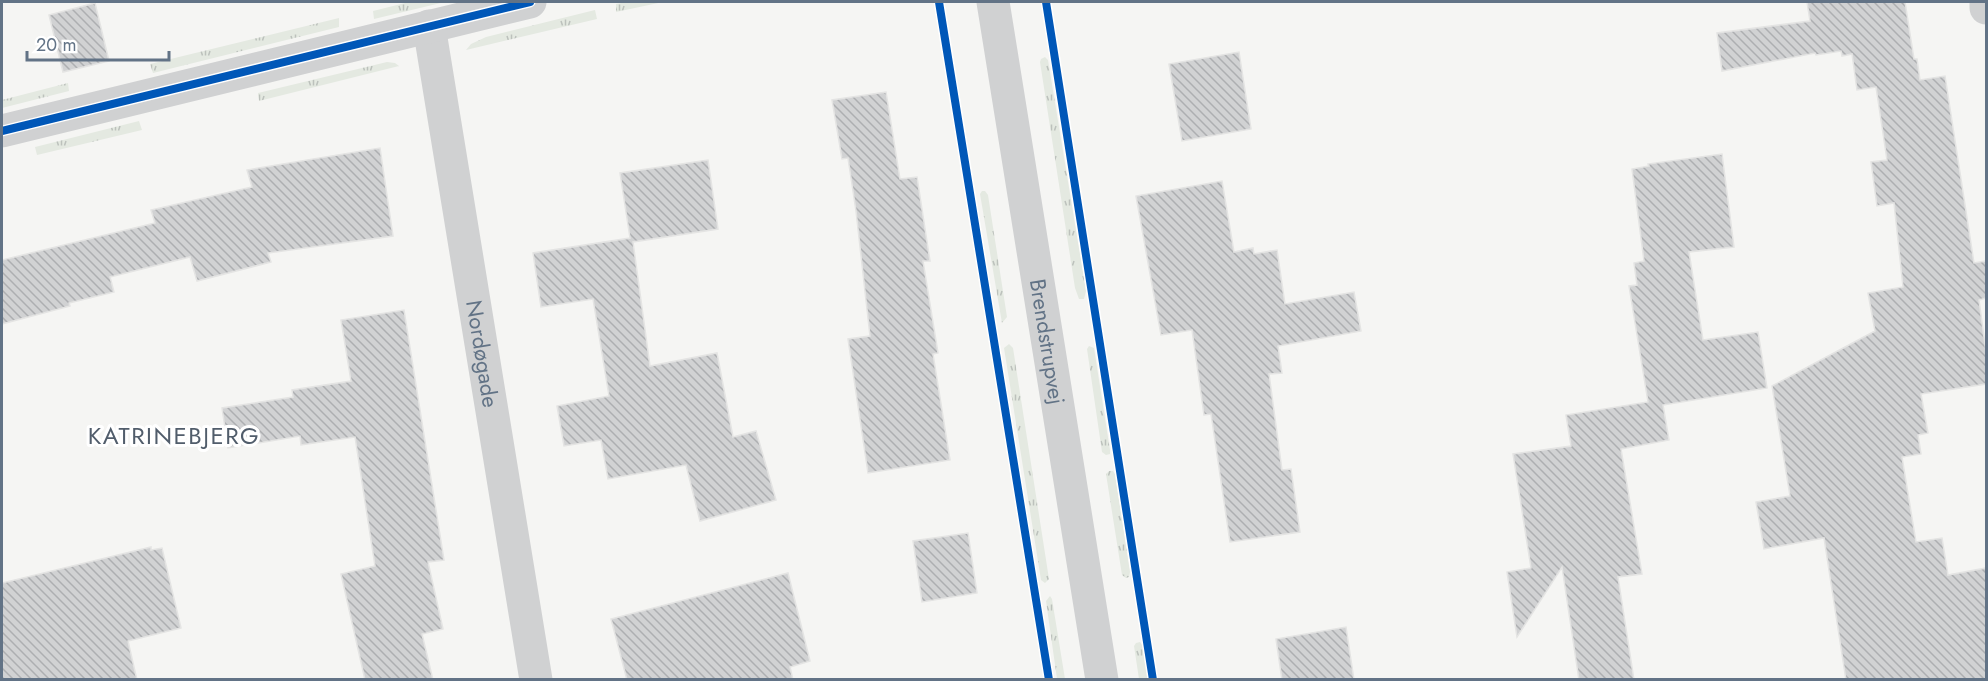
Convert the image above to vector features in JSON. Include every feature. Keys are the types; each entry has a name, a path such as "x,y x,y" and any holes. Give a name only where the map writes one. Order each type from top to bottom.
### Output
{"street":[{"path":"2,131 530,2"},
{"name":"Brendstrupvej","path":"993,2 1102,680"},
{"path":"1986,2 1986,8"},
{"name":"Nordøgade","path":"429,26 536,680"}],"green space":[{"path":"409,2 445,2 374,19 373,11"},
{"path":"663,2 616,12 616,4"},
{"path":"595,10 597,19 466,50 471,44 486,37"},
{"path":"339,18 339,27 153,73 150,64"},
{"path":"1045,57 1048,60 1086,291 1084,299 1079,299 1075,288 1040,62"},
{"path":"387,62 399,66 259,101 258,93"},
{"path":"68,83 69,91 2,108 2,100"},
{"path":"139,121 142,130 37,155 35,147"},
{"path":"982,191 988,195 1007,317 1002,323 980,194"},
{"path":"1009,344 1013,348 1049,579 1045,583 1041,580 1004,348"},
{"path":"1089,346 1094,348 1110,450 1110,454 1106,455 1102,452 1087,349"},
{"path":"1109,471 1115,474 1130,572 1129,577 1126,578 1122,575 1106,474"},
{"path":"1050,596 1065,679 1057,679 1046,601"},
{"path":"1140,642 1143,646 1148,679 1139,679 1134,646"}],"building":[{"path":"1807,2 1905,2 1914,59 1917,59 1920,80 1945,76 1974,263 1986,261 1986,298 1979,300 1986,352 1986,384 1921,394 1928,433 1918,435 1921,454 1902,457 1916,542 1942,538 1948,575 1986,568 1986,680 1846,680 1824,538 1764,549 1756,502 1790,496 1772,386 1875,331 1868,293 1903,287 1894,203 1877,206 1871,162 1887,160 1876,87 1857,90 1852,54 1842,56 1841,51 1816,55 1815,53 1722,71 1717,33 1810,21"},
{"path":"95,3 109,61 63,72 49,15"},
{"path":"1239,52 1251,129 1182,141 1169,64"},
{"path":"886,92 900,179 917,177 930,261 923,261 938,353 933,354 950,460 868,473 848,339 870,336 848,158 842,159 832,100"},
{"path":"380,148 393,236 268,253 271,262 197,281 190,257 110,277 114,292 2,324 2,260 155,223 151,210 252,187 247,170"},
{"path":"1722,154 1734,247 1689,252 1703,340 1758,332 1767,388 1663,405 1669,440 1621,449 1642,574 1618,577 1634,680 1579,680 1562,567 1517,637 1507,572 1531,568 1513,454 1571,446 1566,415 1648,402 1629,286 1637,285 1634,263 1644,261 1632,169 1649,166 1648,164"},
{"path":"708,160 718,229 633,242 650,366 717,353 733,437 756,431 776,500 700,521 686,465 608,479 601,440 564,446 557,406 609,396 593,299 541,307 533,253 630,238 620,173"},
{"path":"1222,181 1234,252 1253,248 1254,254 1277,250 1285,304 1354,292 1361,331 1278,346 1282,373 1269,374 1282,470 1291,469 1300,532 1230,542 1211,414 1204,415 1192,330 1161,335 1136,196"},
{"path":"404,310 444,560 428,562 443,629 422,634 433,680 365,680 341,574 375,566 355,437 301,445 300,436 228,448 222,408 293,397 292,390 351,381 341,320"},
{"path":"968,533 977,593 922,602 913,541"},
{"path":"151,547 151,550 162,548 181,628 128,641 137,680 2,680 2,583"},
{"path":"788,573 810,661 790,667 793,680 627,680 611,619"},
{"path":"1346,627 1354,680 1282,680 1276,639"}],"cycle path":[{"path":"2,131 530,2"},
{"path":"939,2 1049,680"},
{"path":"1046,2 1153,680"}],"district":[{"name":"KATRINEBJERG","path":"174,435"}]}
